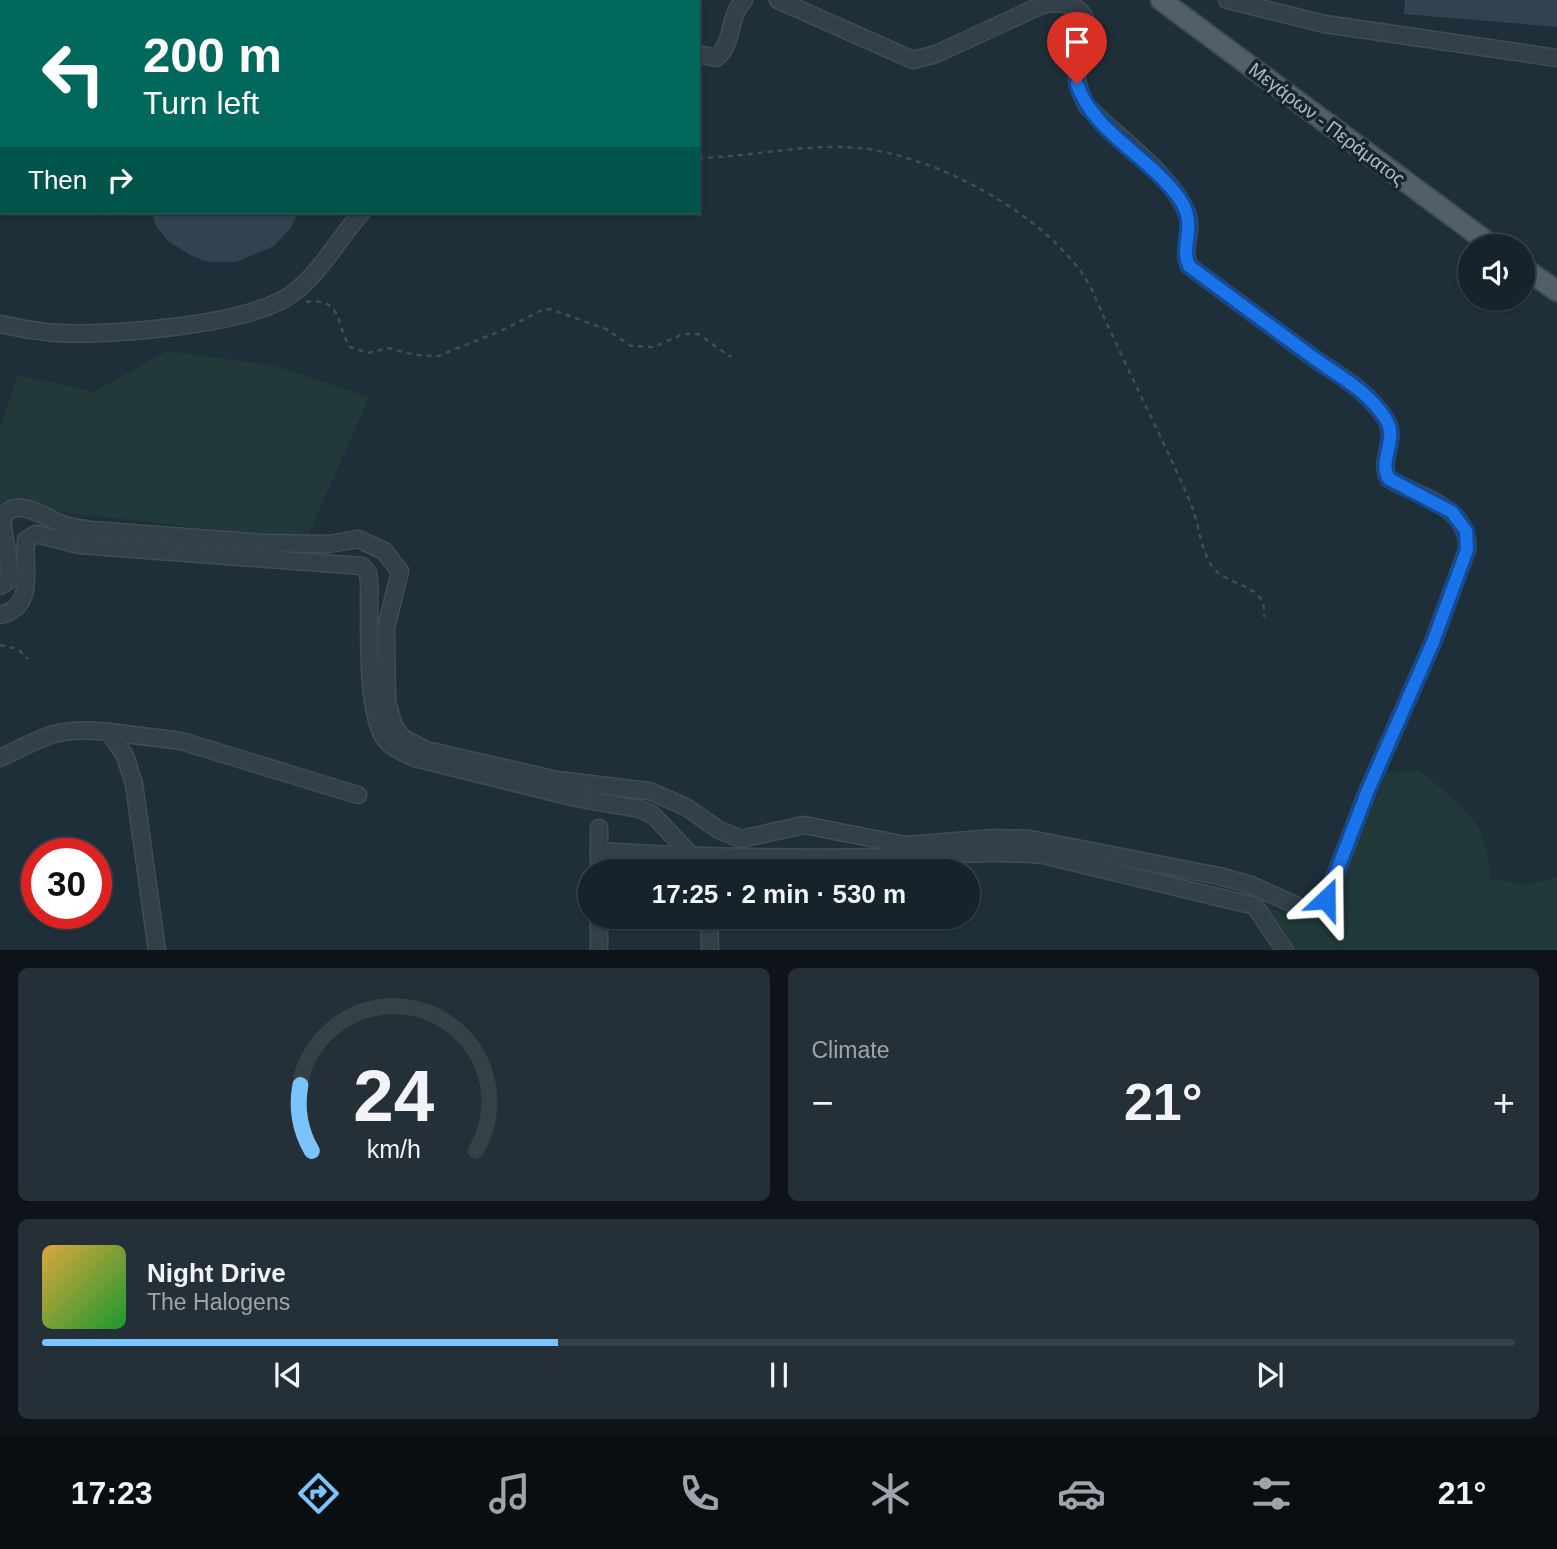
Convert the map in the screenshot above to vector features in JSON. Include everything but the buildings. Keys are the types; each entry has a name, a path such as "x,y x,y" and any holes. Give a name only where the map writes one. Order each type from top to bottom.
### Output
{"main road":[{"name":"Μεγάρων - Περάματος","path":"1161,0 1476,234"},
{"path":"1535,276 1557,291"}],"street":[{"path":"700,54 716,58 722,53 734,17 744,0"},
{"path":"0,586 11,579 12,570 2,521 5,514 16,508 35,512 68,526 92,530 265,543 329,544 358,539 384,551 400,571 386,628 387,702 394,726 404,737 426,750 557,780 649,791 686,807 719,830 741,839 804,825 906,845 995,838 1044,840 1219,876 1251,885 1302,908 1317,905 1326,899 1368,790 1433,642 1467,550 1468,540 1461,521 1452,512 1389,479 1385,465 1392,440 1391,430 1364,393 1189,266 1186,254 1189,220 1179,198 1093,112 1081,96 1077,70 1087,32 1084,20 1074,7 1057,2 1042,5 936,54 913,60 778,0"},
{"path":"1227,0 1325,23 1557,58"},
{"path":"0,324 60,333 146,328 236,315 264,308 288,297 303,285 360,214"},
{"path":"0,615 12,612 20,606 28,583 26,540 36,534 79,545 362,566 368,573 369,582 374,706 384,739 394,748 415,758 576,798 639,809 653,815 692,856"},
{"path":"0,758 61,731 72,729 181,741 358,795"},
{"path":"109,733 125,756 134,784 157,950"},
{"path":"599,828 599,859"},
{"path":"599,851 692,856 891,857 1012,852 1043,855 1255,906 1285,950"},
{"path":"599,929 599,950"},
{"path":"709,929 710,950"}],"path":[{"path":"700,158 839,147 877,150 907,158 980,189 1052,241 1082,271 1092,290 1192,506 1212,567 1222,576 1251,589 1261,598 1265,607 1264,617"},
{"path":"288,297 297,302 317,300 329,304 336,310 340,330 350,347 368,353 389,348 415,355 438,356 550,309 606,329 631,346 653,347 683,334 698,334 731,357"},
{"path":"0,645 18,649 28,659"}],"green space":[{"path":"167,351 271,365 369,397 306,540 0,505 0,429 17,375 94,392"},
{"path":"1419,771 1470,816 1485,843 1490,879 1528,885 1557,877 1557,950 1291,950 1255,899 1286,915 1305,920 1323,912 1333,902 1387,773"}],"route":[{"path":"1077,84 1087,106 1158,174 1179,198 1189,220 1186,260 1189,266 1364,393 1377,406 1391,430 1392,440 1385,465 1385,473 1389,479 1452,512 1466,531 1467,550 1433,642 1381,766 1368,790 1326,899"}]}
